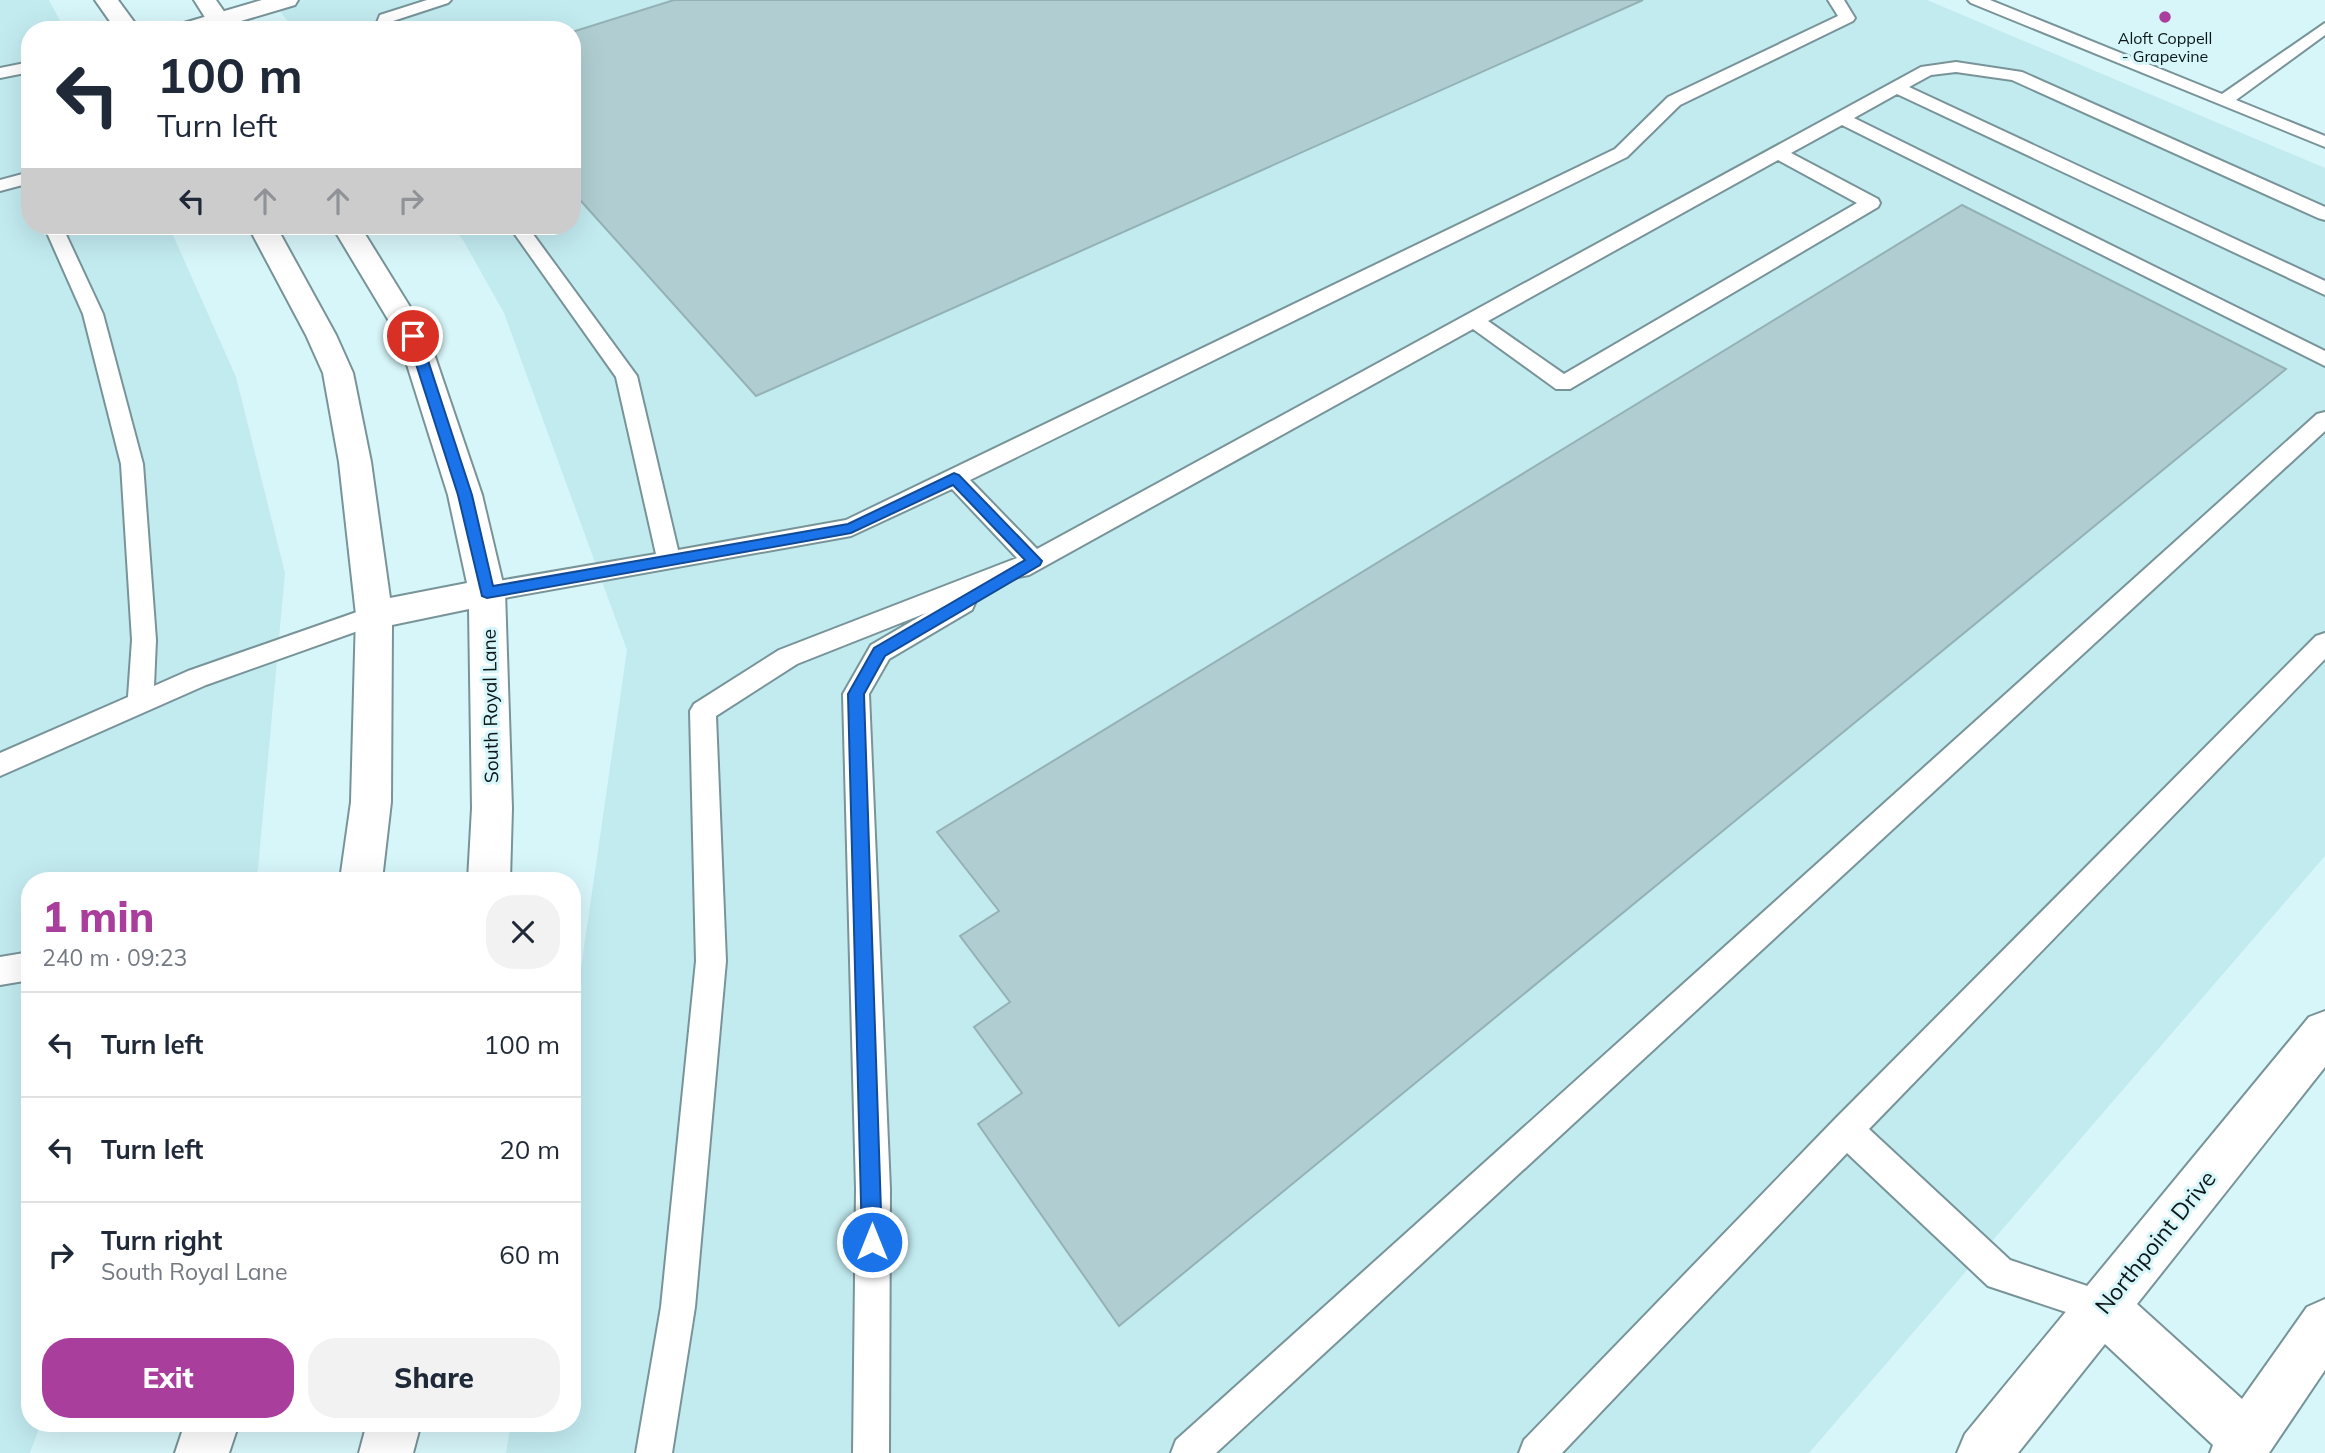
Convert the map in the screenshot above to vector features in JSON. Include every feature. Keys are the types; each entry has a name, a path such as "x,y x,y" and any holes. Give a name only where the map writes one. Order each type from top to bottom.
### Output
{"main road":[{"path":"106,0 121,21"},
{"path":"205,0 219,21"},
{"path":"232,21 287,0"},
{"path":"267,235 321,335 338,373 355,462 374,615 371,802 361,872"},
{"name":"South Royal Lane","path":"351,235 413,336 465,495 487,592 492,808 489,872"},
{"path":"374,615 487,592"},
{"name":"Northpoint Drive","path":"1984,1453 2325,1032"},
{"path":"2102,1307 2249,1448 2325,1325"},
{"path":"202,1453 209,1432"},
{"path":"386,1453 392,1432"}],"lane":[{"path":"385,21 386,18 443,0"},
{"path":"487,592 851,528 1621,153 1674,101 1847,18 1836,0"},
{"path":"1976,0 2224,101 2323,138"},
{"path":"2224,101 2325,28"},
{"path":"871,1453 873,1189 856,694 880,652 1034,561 1927,71 1956,67 2016,76 2325,214"},
{"path":"0,74 21,69"},
{"path":"1897,88 2325,289"},
{"path":"1841,118 2325,359"},
{"path":"1474,320 1563,384 1871,203 1778,153"},
{"path":"0,186 21,180"},
{"path":"57,235 93,314 132,464 144,640 140,704"},
{"path":"524,235 626,376 669,561"},
{"path":"1189,1453 2325,419"},
{"path":"954,478 1034,561"},
{"path":"654,1453 678,1307 711,961 703,711 788,657 1034,561"},
{"path":"0,765 197,678 374,615"},
{"path":"1537,1453 1846,1130 2325,643"},
{"path":"0,971 21,968"},
{"path":"1846,1130 2000,1274 2102,1307"}],"shaded area":[{"path":"0,0 49,0 60,21 21,21 21,235 173,235 236,377 285,573 257,872 21,872 21,1432 38,1432 30,1453 0,1453"},
{"path":"272,0 1927,0 2325,168 2325,856 1809,1453 506,1453 510,1432 581,1432 581,968 627,650 504,313 459,235 581,235 581,21 287,21"}],"building":[{"path":"674,0 1643,0 756,396 581,201 581,29"},
{"path":"1962,205 2286,369 1119,1326 978,1124 1022,1093 974,1027 1010,1002 960,936 999,911 937,832"}],"place":[{"name":"Aloft Coppell - Grapevine","path":"2165,17"}],"route":[{"path":"413,336 465,495 487,592 851,528 954,478 1034,561 880,652 856,694 873,1189 872,1242"}]}
